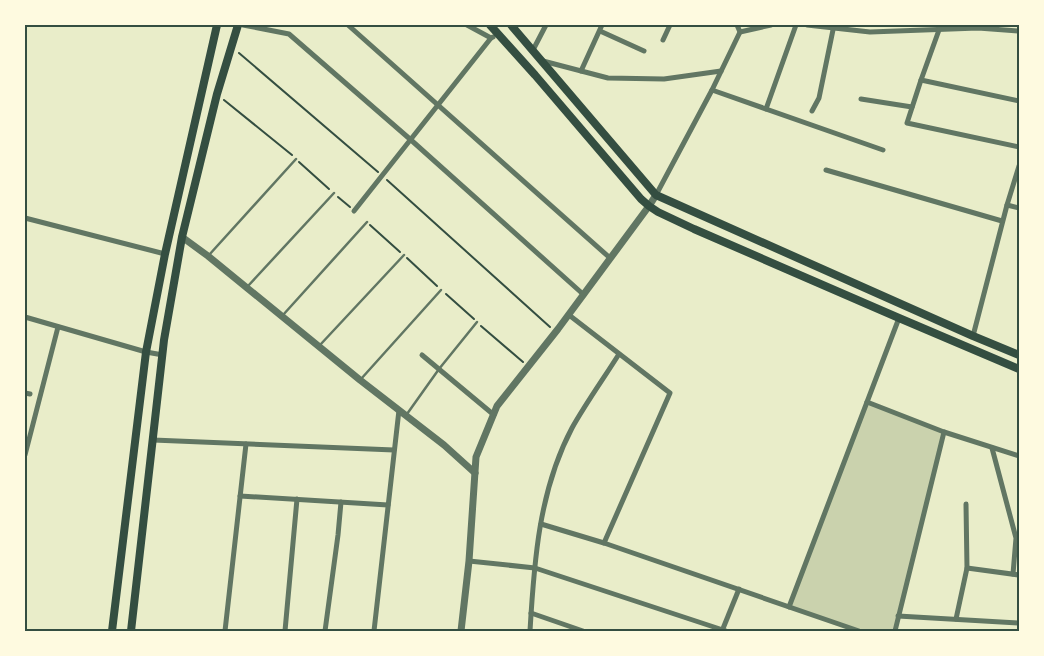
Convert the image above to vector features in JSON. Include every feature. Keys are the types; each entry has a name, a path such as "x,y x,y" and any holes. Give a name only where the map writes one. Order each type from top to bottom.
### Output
{"main road":[{"path":"112,631 146,352 164,254 217,25"},
{"path":"130,631 163,354 182,238 217,94 238,25"},
{"path":"490,25 494,36 534,75 649,206 694,228 1019,369"},
{"path":"511,25 656,195 972,336 1019,355"}],"street":[{"path":"243,25 289,34 584,294"},
{"path":"348,25 610,258"},
{"path":"354,211 494,36 466,25"},
{"path":"533,50 546,25"},
{"path":"663,40 670,25"},
{"path":"461,631 469,561 476,457 497,406 556,332 656,195 712,90 740,32 737,25"},
{"path":"740,32 771,25"},
{"path":"766,109 796,25"},
{"path":"807,25 834,26 870,32 978,28 1019,30"},
{"path":"812,111 819,98 834,26"},
{"path":"581,71 601,28 644,52"},
{"path":"939,30 907,123 1019,147"},
{"path":"542,61 608,78 664,79 721,71"},
{"path":"921,80 1019,101"},
{"path":"712,90 883,150"},
{"path":"861,99 912,107"},
{"path":"972,336 1006,205 1019,166"},
{"path":"826,170 1002,221"},
{"path":"1006,205 1019,208"},
{"path":"25,218 164,254"},
{"path":"182,238 208,256 360,380 444,444 475,473"},
{"path":"568,315 670,393 604,542"},
{"path":"25,317 146,352 163,354"},
{"path":"789,607 899,318"},
{"path":"25,455 58,327"},
{"path":"530,631 538,541 549,485 572,428 619,354"},
{"path":"422,355 494,415"},
{"path":"867,402 944,432 1019,456"},
{"path":"374,631 399,410"},
{"path":"895,631 944,432"},
{"path":"153,440 394,450"},
{"path":"225,631 246,444"},
{"path":"967,568 1016,574 1016,538 992,448"},
{"path":"240,496 388,506"},
{"path":"285,631 297,500"},
{"path":"325,631 341,502"},
{"path":"956,619 967,568 966,504"},
{"path":"541,524 604,542 859,631"},
{"path":"469,561 535,568 723,631 739,589"},
{"path":"531,613 583,631"},
{"path":"898,616 1019,623"}],"lane":[{"path":"208,256 296,159"},
{"path":"247,287 334,193"},
{"path":"282,316 367,222"},
{"path":"319,346 404,255"},
{"path":"360,380 441,290"},
{"path":"406,415 439,369 477,322"}],"path":[{"path":"232,46 383,176 556,332"},
{"path":"217,94 296,159 354,211"},
{"path":"367,222 528,367"}],"green space":[{"path":"867,402 944,432 895,631 859,631 789,607"}]}
